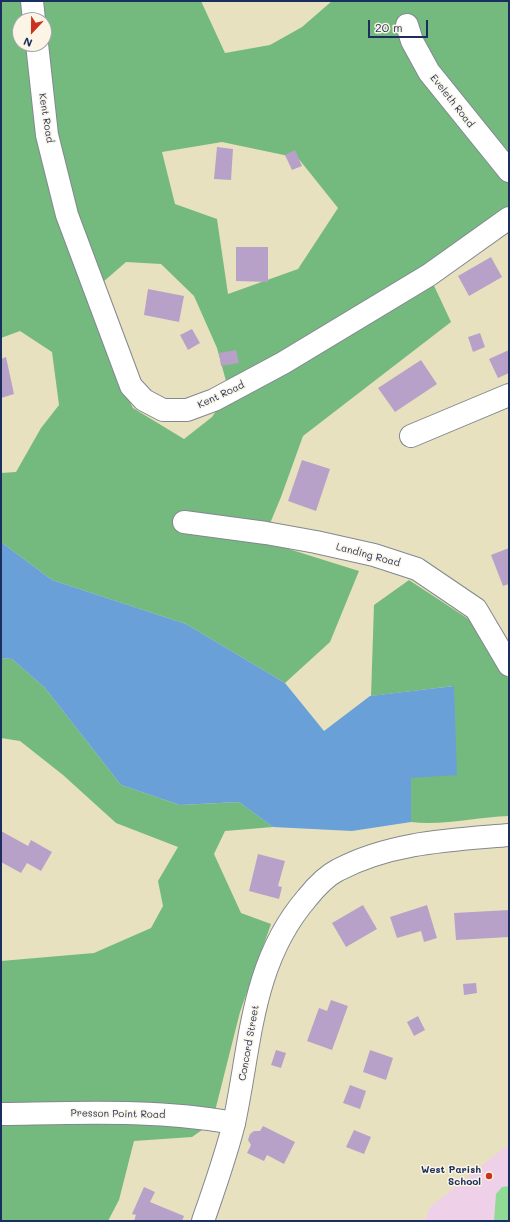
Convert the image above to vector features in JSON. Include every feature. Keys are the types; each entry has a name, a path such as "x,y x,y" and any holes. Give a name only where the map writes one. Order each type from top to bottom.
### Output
{"street":[{"path":"32,1 33,12"},
{"name":"Eveleth Road","path":"407,25 412,42 429,72 509,171"},
{"name":"Kent Road","path":"38,52 47,136 67,215 130,386 144,400 163,410 187,410 214,400 283,363 429,275 509,218"},
{"path":"411,436 509,395"},
{"name":"Landing Road","path":"184,522 266,533 316,542 374,555 417,569 476,609 509,665"},
{"name":"Concord Street","path":"203,1221 234,1123 252,1015 266,967 282,932 296,911 315,889 337,870 385,852 418,843 509,835"},
{"name":"Presson Point Road","path":"1,1114 157,1114 197,1117 234,1123"}],"shaded area":[{"name":"West Parish School","path":"509,1144 509,1221 425,1221 430,1207"}],"green space":[{"path":"1,1 201,1 225,53 270,45 302,27 332,1 509,1 509,218 429,275 451,322 303,436 281,497 266,533 260,540 359,571 330,642 285,683 186,624 52,580 1,542 1,473 16,472 41,428 59,405 52,352 20,331 1,338","holes":["222,142 298,158 338,208 298,269 228,294 217,219 175,204 162,152","126,262 161,264 194,296 217,348 229,392 212,417 184,439 133,408 122,386 95,289"]},
{"path":"409,580 470,620 503,668 509,680 509,816 435,823 411,822 411,778 454,686 371,696 374,605"},
{"path":"1,658 12,659 45,688 121,785 180,805 239,802 273,827 225,831 214,854 241,913 271,924 240,1012 212,1123 192,1137 134,1141 119,1200 108,1221 1,1221 1,961 94,953 151,928 163,906 158,881 178,847 116,823 63,775 20,741 1,738"},
{"path":"509,1186 509,1221 494,1221 496,1194 502,1187"}],"water":[{"path":"1,542 52,580 186,624 285,683 324,731 370,696 454,686 457,775 411,778 411,822 352,831 273,827 239,802 180,805 121,785 45,688 12,659 1,658"}],"building":[{"path":"217,147 233,149 231,180 214,179"},
{"path":"295,150 302,166 292,170 285,155"},
{"path":"236,247 268,247 268,282 236,281"},
{"path":"491,257 502,277 469,296 458,276"},
{"path":"148,289 184,296 179,322 144,315"},
{"path":"192,329 200,343 188,350 180,335"},
{"path":"480,333 485,347 473,352 468,337"},
{"path":"236,350 239,363 221,366 219,353"},
{"path":"509,350 509,373 498,378 489,359"},
{"path":"6,357 14,394 1,398 1,359"},
{"path":"421,360 437,384 395,412 378,388"},
{"path":"302,460 330,469 316,511 288,501"},
{"path":"509,548 509,584 503,586 491,555"},
{"path":"1,831 28,846 31,840 52,852 41,871 27,863 21,873 1,862"},
{"path":"258,854 285,861 278,886 282,887 279,899 249,891"},
{"path":"363,905 377,929 346,947 332,923"},
{"path":"427,905 437,938 424,942 421,931 397,938 390,917"},
{"path":"509,910 509,937 456,940 454,913"},
{"path":"476,983 477,993 464,995 463,984"},
{"path":"331,1000 348,1006 332,1050 307,1041 319,1008 327,1011"},
{"path":"418,1016 425,1030 414,1036 407,1022"},
{"path":"276,1050 286,1053 281,1068 271,1065"},
{"path":"370,1050 393,1058 386,1080 363,1072"},
{"path":"350,1085 366,1091 360,1109 343,1103"},
{"path":"263,1126 295,1142 284,1164 267,1155 264,1161 247,1153 251,1145 248,1140 250,1134 254,1131 260,1131"},
{"path":"354,1130 371,1137 364,1154 346,1147"},
{"path":"144,1187 155,1192 150,1202 184,1216 182,1221 134,1221 136,1215 132,1214"}],"place":[{"name":"West Parish School","path":"489,1176"}]}
